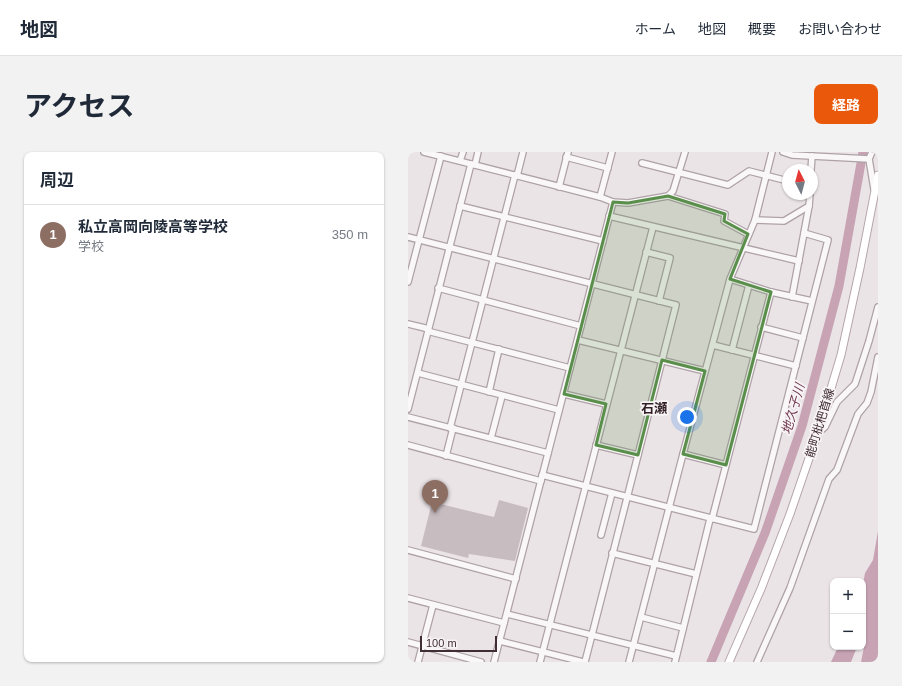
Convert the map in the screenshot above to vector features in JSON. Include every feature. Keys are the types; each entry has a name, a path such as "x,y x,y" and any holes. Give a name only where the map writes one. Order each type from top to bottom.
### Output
{"main road":[{"name":"能町枇杷首線","path":"729,662 761,589 790,514 841,354 878,175"}],"street":[{"path":"424,152 438,154 460,162 600,197 613,202 628,203 668,196 726,214 724,221 748,234"},
{"path":"460,162 463,152"},
{"path":"408,409 460,206 478,152"},
{"path":"446,456 461,385 523,152"},
{"path":"600,197 612,152"},
{"path":"668,196 673,191 685,152"},
{"path":"629,662 730,279 755,220 772,152"},
{"path":"783,152 812,156 869,159"},
{"path":"872,152 869,159 874,194"},
{"path":"408,282 438,154"},
{"path":"559,187 567,154 608,168"},
{"path":"811,164 812,156"},
{"path":"642,163 728,185 748,171 782,179"},
{"path":"792,297 810,200"},
{"path":"494,662 613,202"},
{"path":"460,206 505,216 603,242"},
{"path":"755,220 784,221 809,206"},
{"path":"609,216 799,261"},
{"path":"540,662 584,486 653,227"},
{"path":"408,445 446,456 541,478 584,486 754,529 828,240 804,233"},
{"path":"408,237 676,305 584,662 500,641"},
{"path":"646,252 670,258 659,301"},
{"path":"730,279 771,292 812,301"},
{"path":"732,350 749,285"},
{"path":"438,288 581,326"},
{"path":"507,614 592,634 676,659 696,574 771,292"},
{"path":"816,435 825,427 837,402 855,384 877,323 878,307"},
{"path":"408,324 425,328 431,332 570,368"},
{"path":"761,327 803,338"},
{"path":"578,340 705,371"},
{"path":"713,345 796,366"},
{"path":"489,392 499,349"},
{"path":"757,662 790,588 829,479 837,470 858,414 868,403 878,357"},
{"path":"418,373 559,410"},
{"path":"564,394 606,404"},
{"path":"492,438 502,396"},
{"path":"408,417 548,453"},
{"path":"596,445 638,455"},
{"path":"683,454 726,465"},
{"path":"602,534 612,493"},
{"path":"408,550 516,579"},
{"path":"612,553 696,574"},
{"path":"408,598 504,623"},
{"path":"418,662 433,605"},
{"path":"641,617 683,628"},
{"path":"408,642 481,662"}],"highlighted area":[{"path":"668,196 725,214 724,221 748,234 730,279 771,292 726,465 683,454 705,371 662,360 638,455 596,445 606,404 564,394 613,202 628,203"}],"shaded area":[{"path":"878,531 878,662 861,662 863,650 866,650 866,578 864,578 865,573 873,560"},
{"path":"837,650 856,650 851,662 831,662"}],"building":[{"path":"499,500 528,508 515,561 469,554 468,558 421,546 432,502 494,517"}],"waterway":[{"name":"地久子川","path":"711,662 765,533 802,426 839,286 863,152"}],"place":[{"name":"私立高岡向陵高等学校","path":"435,513"}],"district":[{"name":"石瀬","path":"654,408"}]}
